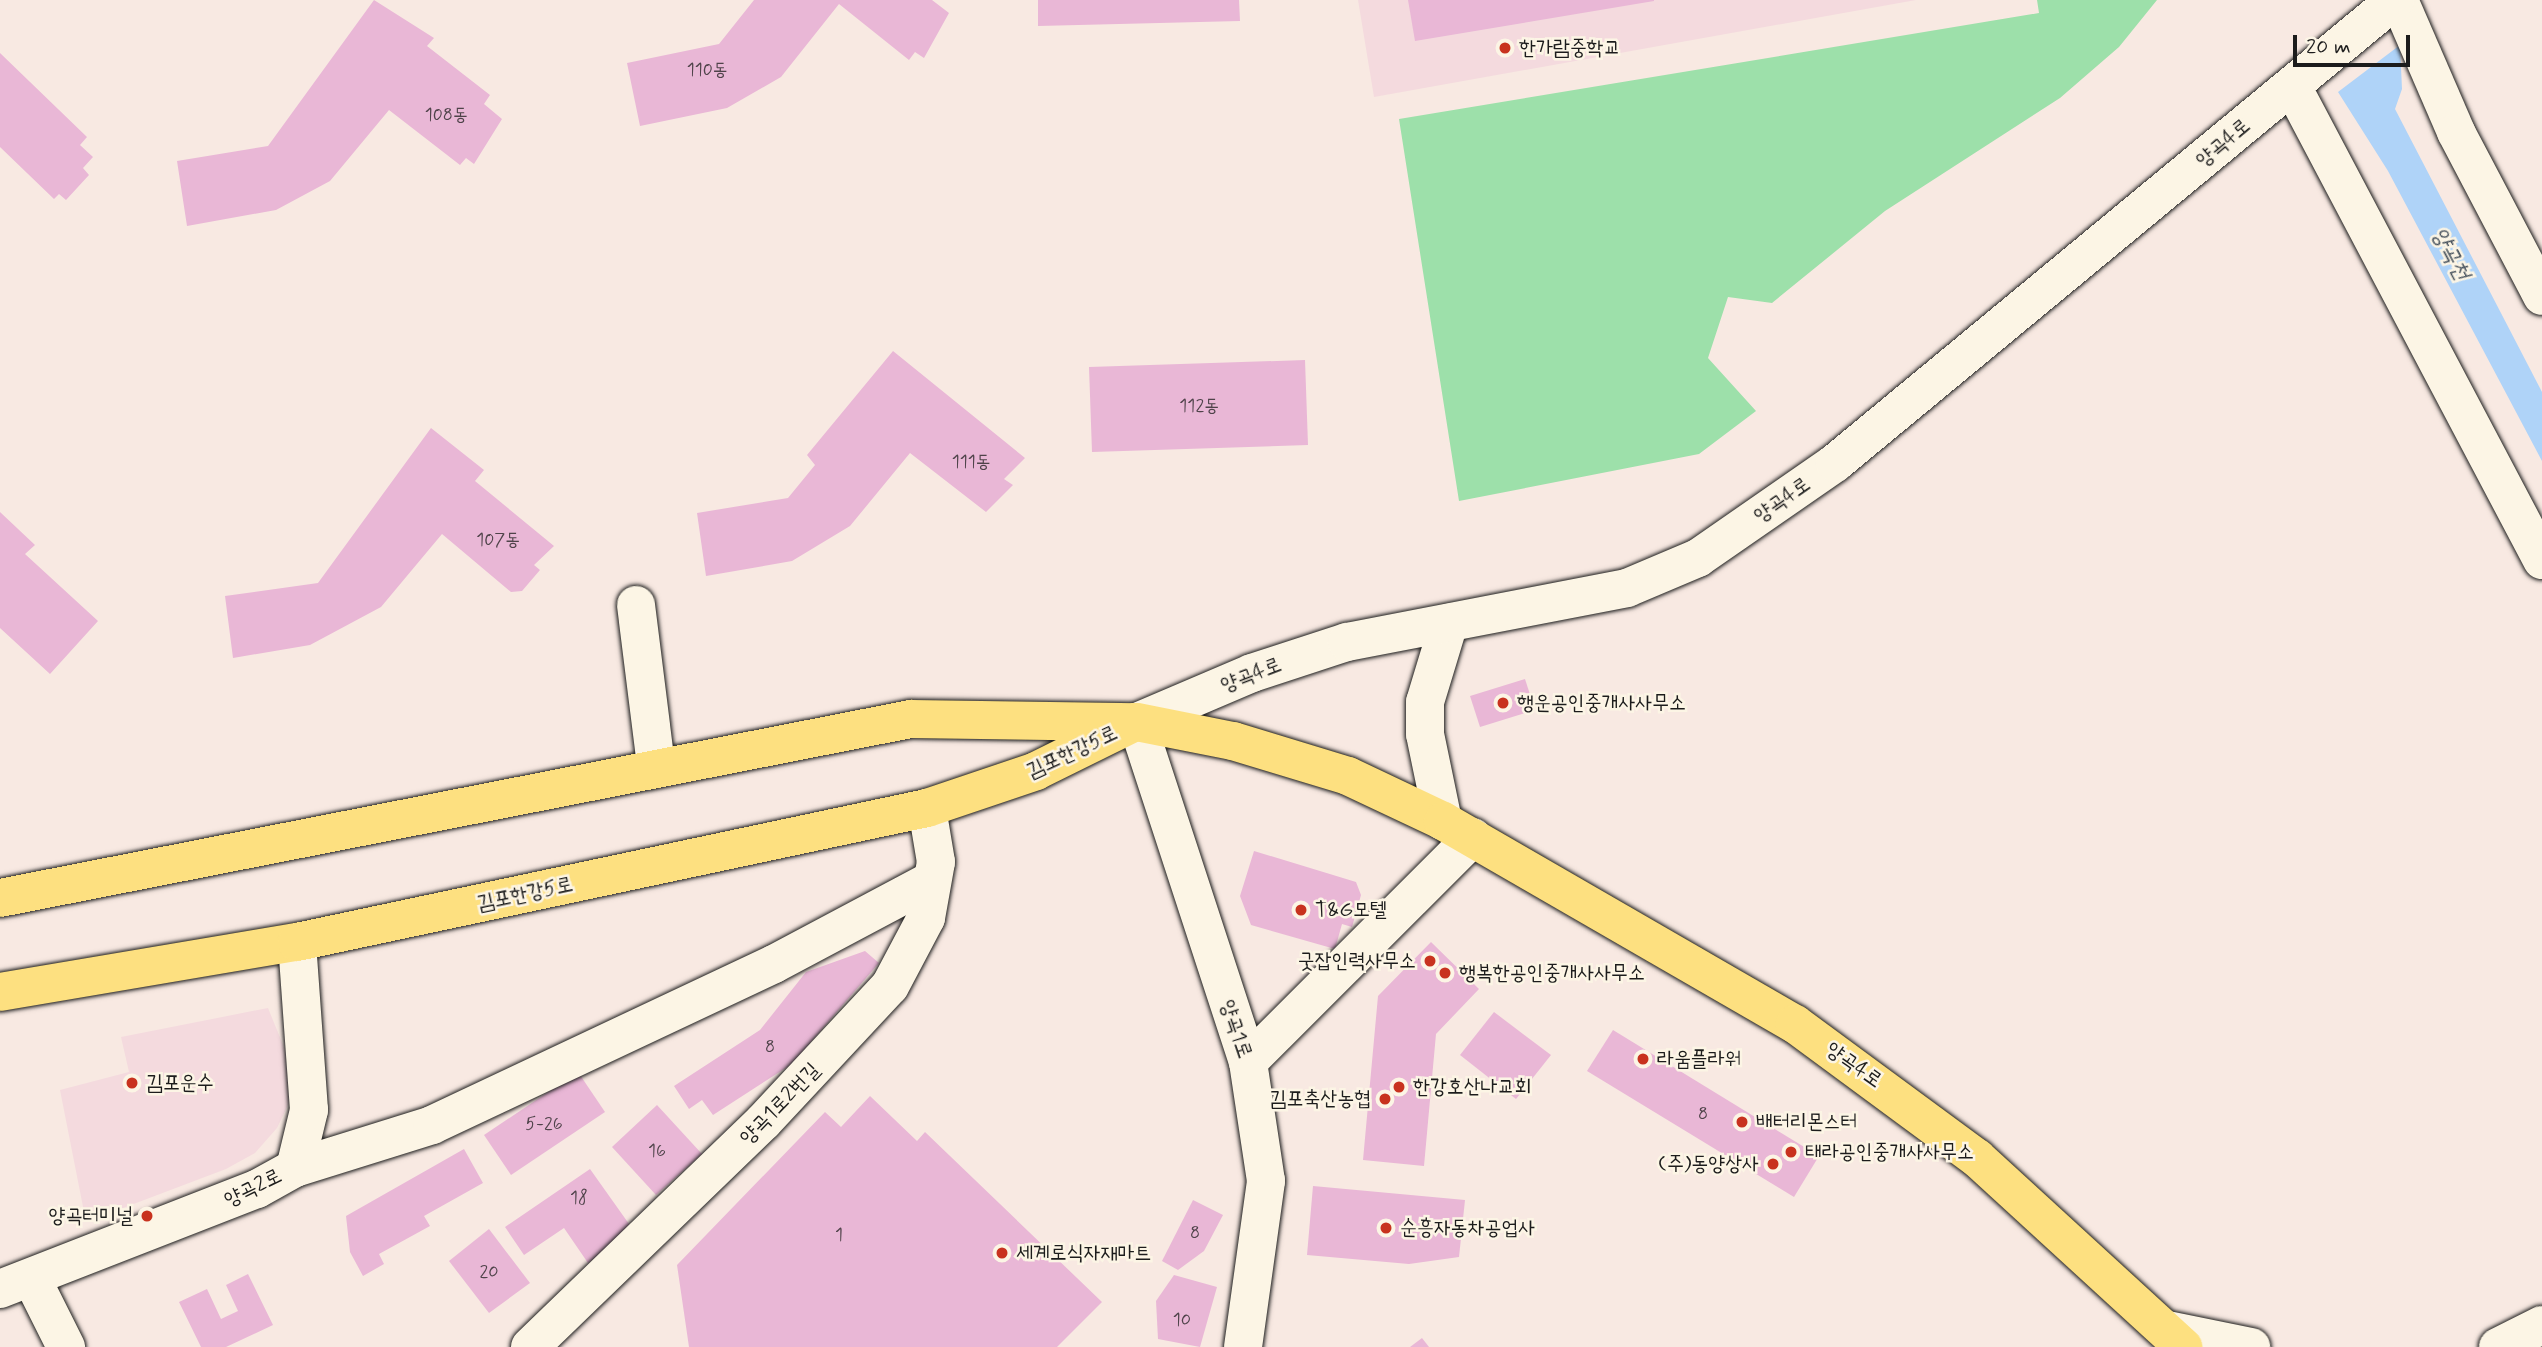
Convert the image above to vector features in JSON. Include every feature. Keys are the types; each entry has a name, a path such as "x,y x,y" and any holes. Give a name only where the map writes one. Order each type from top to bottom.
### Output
{"main road":[{"name":"김포한강5로","path":"0,898 656,766 911,719 1137,722"},
{"name":"김포한강5로","path":"0,992 297,942 927,808 1036,771 1137,722"},
{"name":"양곡4로","path":"1137,722 1348,775 1458,829 1795,1024 1906,1102 2175,1339"}],"street":[{"name":"양곡4로","path":"1137,722 1335,646 1627,588 1698,558 1835,463 2397,0"},
{"path":"2397,0 2456,132 2542,296"},
{"path":"2292,86 2542,560"},
{"path":"636,606 656,766"},
{"path":"1248,1062 1458,829 1424,734 1425,702 1449,623"},
{"name":"양곡1로","path":"1137,722 1248,1062 1266,1181 1243,1347"},
{"name":"양곡1로2번길","path":"530,1347 754,1132 890,986 926,918 932,880 927,808"},
{"path":"295,1168 432,1125 774,964 932,880"},
{"name":"양곡2로","path":"16,1285 295,1168 309,1110 297,942"},
{"path":"16,1285 66,1347"},
{"path":"2498,1347 2542,1325"},
{"path":"2175,1339 2251,1347"}],"shaded area":[{"name":"한가람중학교","path":"1358,0 1916,0 1374,97"},
{"name":"양곡터미널","path":"268,1008 292,1067 289,1103 277,1128 255,1153 226,1169 86,1222 60,1090 129,1072 121,1037"}],"green space":[{"path":"2037,0 2157,0 2119,47 2060,98 1885,211 1772,303 1728,297 1708,358 1756,411 1699,454 1459,501 1399,119 2039,13"}],"water":[{"name":"양곡천","path":"2400,45 2402,89 2395,109 2542,392 2542,461 2388,171 2338,92"}],"building":[{"path":"374,0 434,38 427,46 490,95 484,104 502,119 474,164 466,158 460,165 389,110 330,181 276,210 187,226 177,161 268,146"},
{"path":"754,0 932,0 949,13 924,58 915,52 909,60 839,4 781,77 727,108 640,126 627,63 719,44"},
{"path":"1038,0 1239,0 1240,21 1038,26"},
{"path":"1408,0 1654,0 1654,1 1415,41"},
{"path":"0,53 87,137 80,145 93,157 83,168 89,175 66,200 59,194 54,199 0,147"},
{"path":"893,351 1025,458 1004,479 1013,485 986,512 910,453 850,526 792,561 706,576 697,513 788,498 815,465 807,455"},
{"path":"1305,360 1308,445 1092,452 1089,367"},
{"path":"431,428 484,470 475,481 554,546 534,565 540,570 522,591 511,592 442,534 381,607 310,645 233,658 225,596 318,583"},
{"path":"0,512 35,545 25,554 98,621 50,674 0,628"},
{"name":"행운공인중개사사무소","path":"1525,679 1535,710 1480,727 1470,696"},
{"name":"T&G모텔","path":"1254,851 1356,882 1361,895 1352,927 1342,924 1335,949 1251,925 1240,896"},
{"path":"1431,942 1479,989 1436,1034 1424,1166 1363,1160 1378,996"},
{"path":"865,951 879,963 792,1064 713,1115 702,1100 689,1109 674,1086 760,1030 806,972"},
{"path":"1494,1012 1551,1055 1516,1099 1460,1055"},
{"path":"1613,1030 1819,1156 1794,1197 1587,1071"},
{"path":"578,1072 605,1112 511,1175 484,1135"},
{"path":"870,1096 917,1141 925,1132 1102,1302 1057,1347 689,1347 677,1265 825,1112 841,1127"},
{"path":"657,1105 702,1154 656,1195 612,1147"},
{"path":"464,1149 483,1183 424,1216 430,1226 379,1254 384,1264 363,1276 350,1252 346,1216"},
{"path":"590,1169 634,1231 588,1263 564,1228 524,1255 505,1227"},
{"name":"순흥자동차공업사","path":"1313,1186 1465,1200 1459,1257 1409,1264 1307,1255"},
{"path":"1193,1200 1223,1215 1204,1251 1178,1270 1162,1261"},
{"path":"489,1229 530,1283 489,1313 449,1261"},
{"path":"248,1274 273,1325 226,1347 201,1347 179,1302 207,1289 221,1319 238,1311 226,1285"},
{"path":"1174,1275 1217,1287 1200,1347 1158,1339 1156,1301"},
{"path":"1422,1338 1429,1347 1410,1347"}],"place":[{"name":"한가람중학교","path":"1505,48"},
{"name":"행운공인중개사사무소","path":"1503,703"},
{"name":"T&G모텔","path":"1301,910"},
{"name":"굿잡인력사무소","path":"1430,961"},
{"name":"행복한공인중개사사무소","path":"1445,973"},
{"name":"라움플라워","path":"1643,1059"},
{"name":"김포운수","path":"132,1083"},
{"name":"한강호산나교회","path":"1399,1087"},
{"name":"김포축산농협","path":"1385,1099"},
{"name":"배터리몬스터","path":"1742,1122"},
{"name":"태라공인중개사사무소","path":"1791,1152"},
{"name":"(주)동양상사","path":"1773,1164"},
{"name":"양곡터미널","path":"147,1216"},
{"name":"순흥자동차공업사","path":"1386,1228"},
{"name":"세계로식자재마트","path":"1002,1253"}]}
